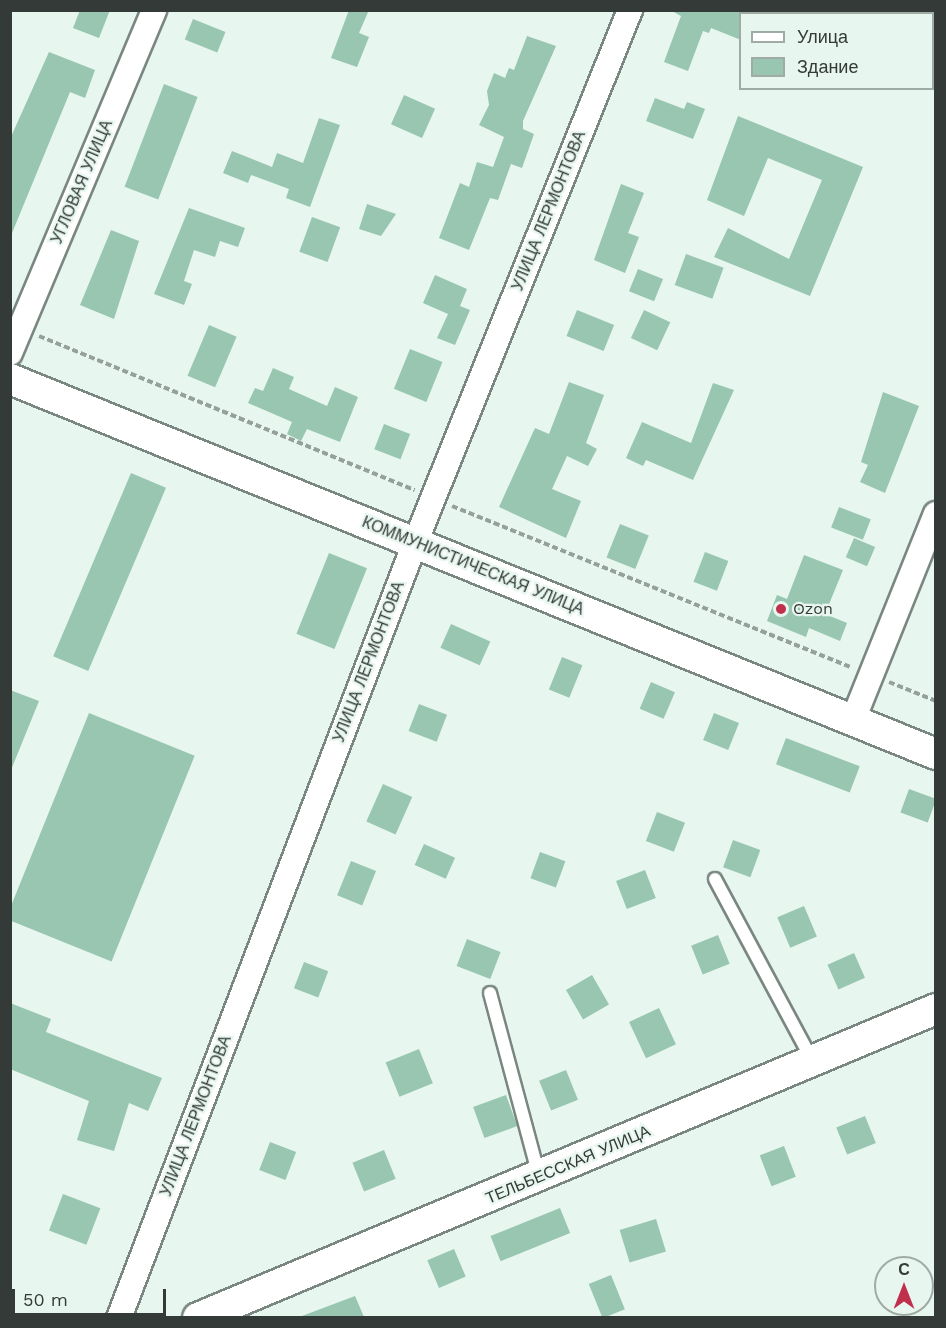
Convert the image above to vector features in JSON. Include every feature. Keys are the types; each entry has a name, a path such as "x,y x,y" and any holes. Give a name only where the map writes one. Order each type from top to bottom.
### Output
{"street":[{"name":"УГЛОВАЯ УЛИЦА","path":"10,353 154,10"},
{"name":"УЛИЦА ЛЕРМОНТОВА","path":"119,1317 415,543 630,10"},
{"name":"КОММУНИСТИЧЕСКАЯ УЛИЦА","path":"10,379 936,754"},
{"path":"853,720 936,514"},
{"name":"ТЕЛЬБЕССКАЯ УЛИЦА","path":"198,1317 540,1177 936,1009"}],"lane":[{"path":"715,879 812,1061"},
{"path":"490,993 540,1177"}],"path":[{"path":"21,328 433,498 936,701"}],"building":[{"path":"80,10 110,10 99,38 73,28"},
{"path":"349,10 369,10 359,33 369,37 357,67 331,58"},
{"path":"670,10 741,10 739,12 739,39 711,28 709,33 703,31 688,71 664,62 681,16"},
{"path":"193,19 225,32 217,53 185,39"},
{"path":"527,36 556,46 523,121 523,129 534,134 522,168 511,164 498,200 490,198 469,250 439,238 460,183 469,187 477,162 493,167 504,137 479,125 489,105 487,91 494,73 505,78 509,68 514,70"},
{"path":"49,52 95,70 85,98 70,92 10,238 10,139"},
{"path":"164,84 198,97 158,200 125,187"},
{"path":"404,95 435,109 422,138 391,124"},
{"path":"655,98 684,109 687,102 705,109 693,139 646,121"},
{"path":"738,116 863,167 810,296 714,257 728,228 789,259 822,180 768,158 744,216 707,200"},
{"path":"319,118 340,125 310,207 286,198 289,189 251,175 248,183 223,173 232,151 272,167 277,153 303,163"},
{"path":"621,184 644,193 628,233 639,237 625,273 594,260"},
{"path":"367,204 396,214 381,236 359,229"},
{"path":"189,208 245,228 238,247 220,241 215,257 194,250 184,281 192,284 184,305 154,294"},
{"path":"312,217 340,227 328,262 299,252"},
{"path":"111,230 139,241 114,319 80,305"},
{"path":"686,254 724,268 712,299 675,285"},
{"path":"638,269 663,279 654,301 629,291"},
{"path":"435,275 467,289 460,306 470,310 455,345 437,338 448,314 423,303"},
{"path":"577,310 614,325 604,351 567,336"},
{"path":"644,310 670,322 657,350 631,338"},
{"path":"209,325 237,337 215,387 188,376"},
{"path":"410,349 442,362 426,402 394,389"},
{"path":"273,368 294,377 289,389 327,406 335,387 358,397 340,442 307,429 301,441 287,434 292,422 248,403 255,388 263,391"},
{"path":"569,382 604,395 586,443 597,449 588,466 567,456 552,489 581,501 566,538 499,507 535,428 549,434"},
{"path":"713,383 734,390 693,480 646,460 643,466 626,458 642,422 691,443"},
{"path":"883,392 919,406 885,493 860,482 868,465 861,462"},
{"path":"384,424 410,434 400,459 374,449"},
{"path":"131,473 166,488 88,671 53,656"},
{"path":"839,507 871,519 863,540 831,528"},
{"path":"620,524 649,536 635,569 607,557"},
{"path":"854,538 875,547 867,566 846,557"},
{"path":"705,552 728,561 717,591 694,582"},
{"path":"329,553 367,568 334,649 296,634"},
{"path":"804,555 843,570 825,614 847,623 840,641 809,628 806,637 767,621 777,595 787,599"},
{"path":"451,624 490,641 480,665 440,648"},
{"path":"562,657 582,665 569,698 549,689"},
{"path":"651,682 675,692 664,719 640,709"},
{"path":"10,690 39,701 11,770 10,770"},
{"path":"419,704 447,715 437,742 409,731"},
{"path":"89,713 195,756 112,962 10,921 10,909"},
{"path":"714,713 739,723 728,750 703,740"},
{"path":"786,738 860,766 850,792 776,764"},
{"path":"383,784 412,797 396,834 366,821"},
{"path":"909,789 936,799 928,822 900,812"},
{"path":"657,812 685,823 674,852 646,841"},
{"path":"733,840 760,850 750,877 723,867"},
{"path":"424,844 455,858 446,879 415,865"},
{"path":"540,852 565,861 556,888 530,878"},
{"path":"351,861 376,871 362,905 337,895"},
{"path":"645,870 656,898 627,909 616,881"},
{"path":"804,906 817,936 790,948 777,917"},
{"path":"718,935 730,964 703,975 691,946"},
{"path":"467,939 501,952 490,979 457,966"},
{"path":"854,953 865,978 838,989 828,965"},
{"path":"304,962 328,971 318,997 294,988"},
{"path":"592,975 609,1004 583,1019 566,990"},
{"path":"10,1003 51,1019 46,1032 162,1078 148,1111 129,1103 114,1151 77,1140 89,1101 10,1069"},
{"path":"659,1008 676,1044 646,1058 629,1022"},
{"path":"419,1049 433,1083 399,1097 386,1062"},
{"path":"566,1070 578,1100 551,1111 539,1081"},
{"path":"506,1095 517,1126 484,1138 473,1107"},
{"path":"865,1116 876,1143 847,1155 836,1128"},
{"path":"270,1142 296,1152 285,1180 259,1170"},
{"path":"784,1146 796,1177 772,1186 760,1155"},
{"path":"384,1150 396,1179 364,1191 352,1163"},
{"path":"63,1194 100,1208 86,1245 49,1230"},
{"path":"560,1208 570,1233 501,1261 490,1236"},
{"path":"656,1219 666,1252 630,1263 620,1230"},
{"path":"454,1249 466,1277 439,1288 427,1260"},
{"path":"611,1275 625,1309 602,1318 589,1284"},
{"path":"355,1296 364,1317 302,1317 302,1316"}],"place":[{"name":"Ozon","path":"781,609"}]}
